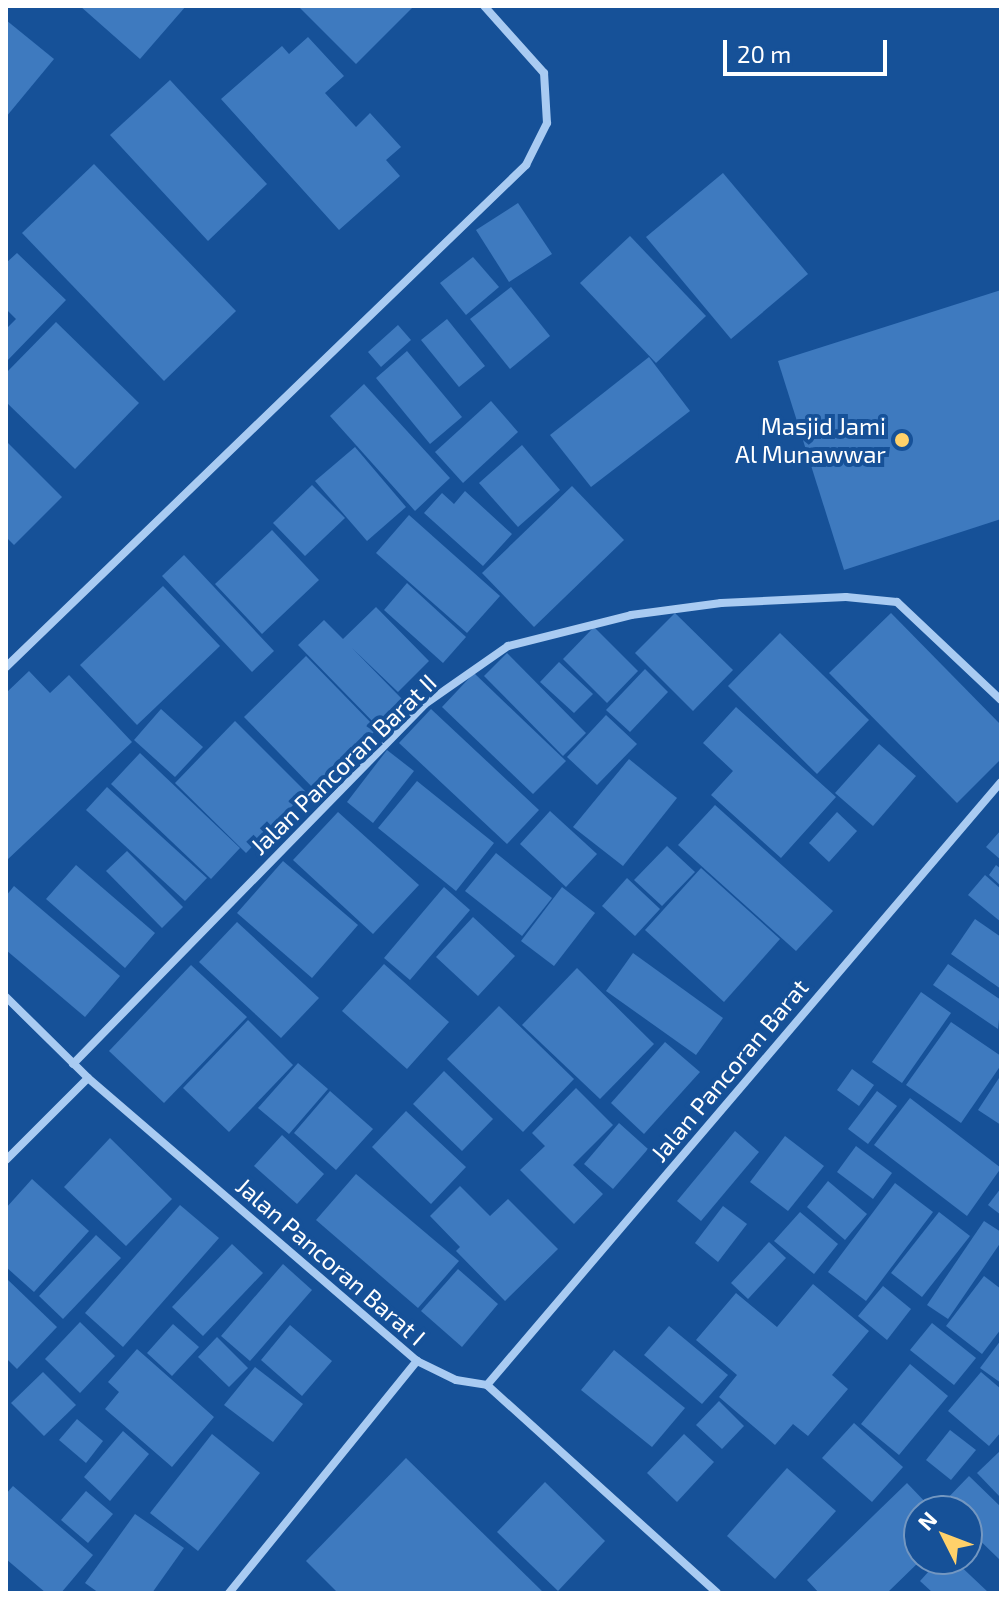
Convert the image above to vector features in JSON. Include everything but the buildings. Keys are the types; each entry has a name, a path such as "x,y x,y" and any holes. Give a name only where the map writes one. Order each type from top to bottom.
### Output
{"street":[{"path":"6,667 526,165 547,123 544,73 484,6"},
{"name":"Jalan Pancoran Barat II","path":"73,1064 425,704 508,646 631,615 721,603 846,597 897,602 1001,700"},
{"name":"Jalan Pancoran Barat","path":"487,1385 1001,782"},
{"name":"Jalan Pancoran Barat I","path":"6,997 88,1078 417,1361 456,1380 487,1385 717,1593"},
{"path":"6,1160 88,1078"},
{"path":"229,1593 417,1361"}],"place":[{"name":"Masjid Jami Al Munawwar","path":"902,440"}]}
